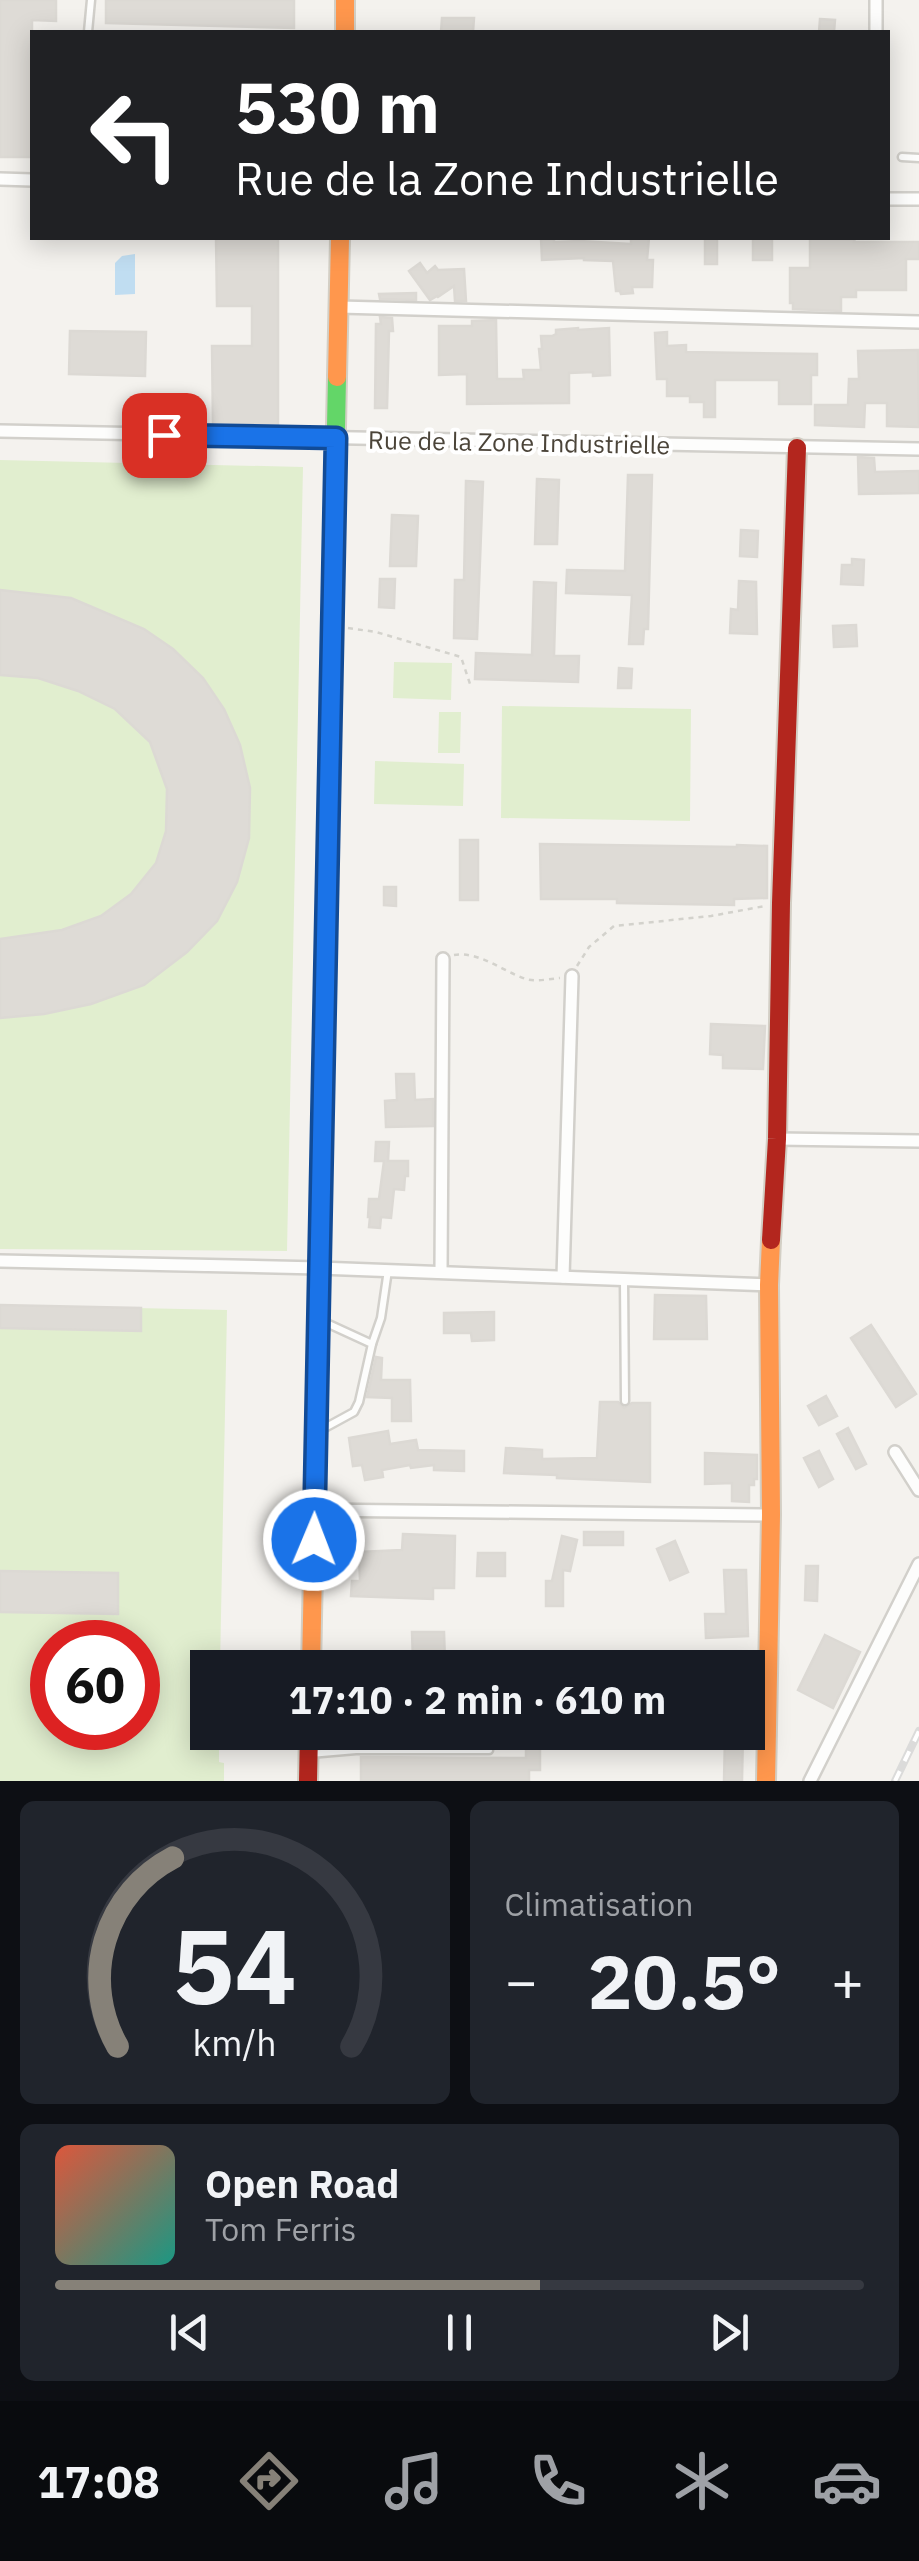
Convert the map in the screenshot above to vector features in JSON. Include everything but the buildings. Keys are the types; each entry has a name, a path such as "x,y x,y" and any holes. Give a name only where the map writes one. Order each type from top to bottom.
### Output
{"main road":[{"path":"344,30 346,0"},
{"path":"311,1650 340,240"},
{"path":"766,1781 771,1515 768,1285 778,1139 781,903 797,448"},
{"path":"308,1781 309,1750"}],"street":[{"path":"876,0 876,30"},
{"path":"0,179 30,180"},
{"path":"890,198 919,200"},
{"path":"339,306 919,322"},
{"name":"Rue de la Zone Industrielle","path":"0,431 919,449"},
{"path":"441,1272 443,959"},
{"path":"563,1277 572,976"},
{"path":"778,1139 919,1141"},
{"path":"0,1261 388,1270 768,1285"},
{"path":"895,1452 919,1490"},
{"path":"314,1510 771,1515"},
{"path":"810,1781 919,1564"}],"lane":[{"path":"88,30 91,0"},
{"path":"902,156 919,158"},
{"path":"316,1432 354,1412 359,1402 381,1318 388,1270"},
{"path":"624,1280 625,1402"},
{"path":"318,1319 372,1344"},
{"path":"309,1754 356,1750"}],"path":[{"path":"332,626 376,632 461,657 471,687"},
{"path":"443,959 459,953 529,980 572,976 589,947 614,926 711,916 781,903"}],"green space":[{"path":"0,460 303,467 287,1251 0,1249"},
{"path":"394,662 452,663 451,700 393,698"},
{"path":"502,706 691,709 690,821 501,818"},
{"path":"439,712 461,712 460,753 438,753"},
{"path":"375,761 464,764 463,806 374,804"},
{"path":"0,1305 227,1310 220,1650 190,1650 190,1750 219,1750 224,1781 0,1781"}],"water":[{"path":"135,254 135,294 115,295 115,263 122,256"}],"railway":[{"path":"895,1781 919,1731"}],"traffic: fast":[{"path":"322,1124 337,377"}],"traffic: slow":[{"path":"345,0 345,30"},
{"path":"337,377 340,240"},
{"path":"311,1650 322,1124"},
{"path":"766,1781 771,1240"}],"traffic: jam":[{"path":"771,1240 797,448"},
{"path":"308,1781 309,1750"}],"route":[{"path":"164,435 336,438 314,1540"}]}
